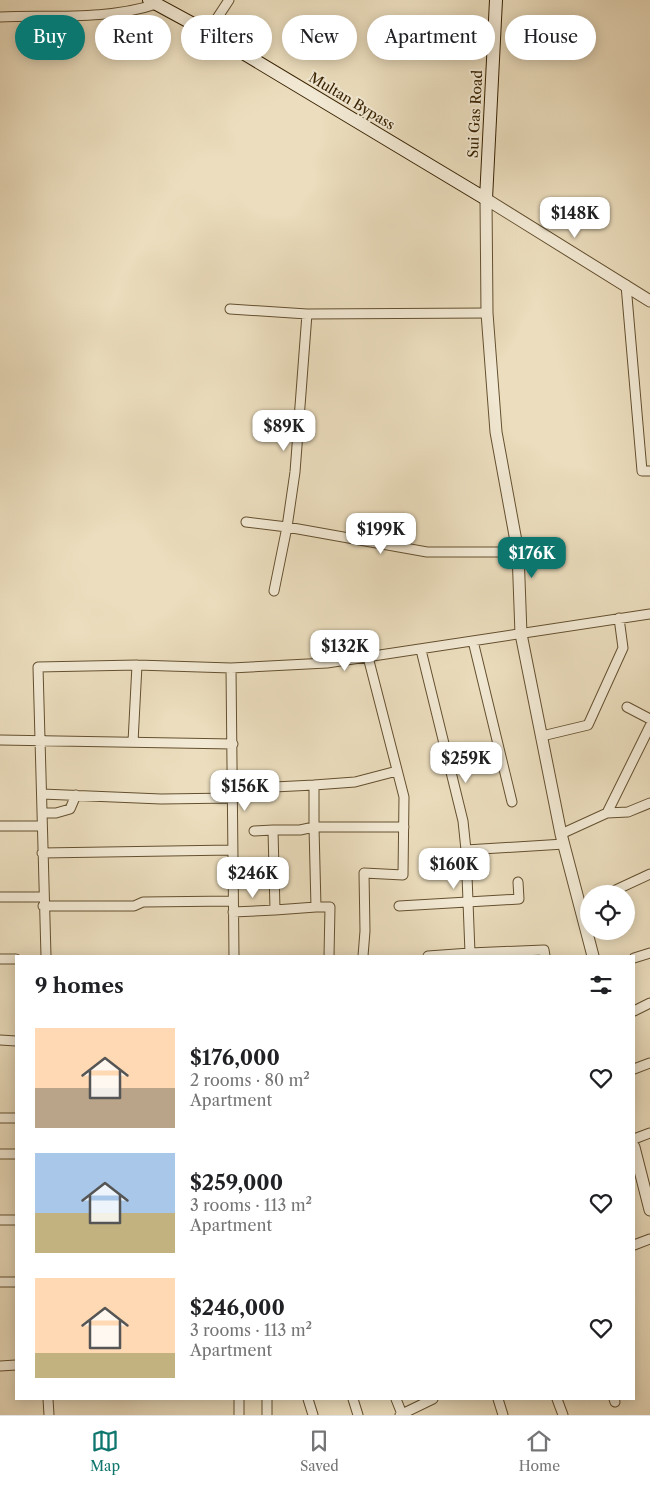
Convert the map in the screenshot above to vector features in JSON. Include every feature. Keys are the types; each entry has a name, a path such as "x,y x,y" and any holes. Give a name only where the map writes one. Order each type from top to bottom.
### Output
{"main road":[{"name":"Sui Gas Road","path":"486,199 496,0"},
{"name":"Multan Bypass","path":"153,2 181,17"},
{"name":"Multan Bypass","path":"255,60 486,199"}],"street":[{"path":"219,15 229,0"},
{"path":"0,17 91,14 140,9 153,2"},
{"path":"486,199 650,301"},
{"path":"486,199 487,313 496,432 518,552 521,634 563,839 580,892"},
{"path":"626,285 642,471 650,471"},
{"path":"230,309 308,314 487,313"},
{"path":"274,591 287,527 295,472 308,314"},
{"path":"246,522 287,527 427,552 518,552"},
{"path":"46,955 38,666 136,665 231,668 327,663 650,614"},
{"path":"542,736 588,725 623,648 619,618"},
{"path":"473,641 512,802"},
{"path":"421,650 463,821 470,953"},
{"path":"363,955 365,931 364,873 402,875 404,827 404,797 368,657"},
{"path":"133,742 136,665"},
{"path":"231,668 234,955"},
{"path":"627,707 650,719"},
{"path":"607,813 650,726"},
{"path":"0,740 233,744"},
{"path":"42,794 161,799 356,782 398,770"},
{"path":"314,785 316,907"},
{"path":"42,813 56,813 70,808 76,796"},
{"path":"466,850 563,839 607,813 628,812 650,803"},
{"path":"0,826 42,826"},
{"path":"254,831 300,830 314,827 404,827"},
{"path":"273,830 275,910"},
{"path":"42,853 232,850"},
{"path":"626,885 650,874"},
{"path":"399,906 468,900 519,899 518,882"},
{"path":"0,897 43,902 134,906 143,902 233,901"},
{"path":"233,912 330,907 329,955"},
{"path":"591,940 594,955"},
{"path":"442,955 544,950 545,955"},
{"path":"635,958 650,953"},
{"path":"0,959 15,959"},
{"path":"635,1010 650,1003"},
{"path":"0,1040 15,1040"},
{"path":"635,1069 650,1064"},
{"path":"0,1118 15,1118"},
{"path":"635,1139 650,1133"},
{"path":"635,1153 638,1172 650,1210"},
{"path":"0,1154 15,1154"},
{"path":"0,1220 15,1220"},
{"path":"635,1245 650,1240"},
{"path":"0,1282 15,1282"},
{"path":"0,1366 15,1366"},
{"path":"48,1400 49,1415"},
{"path":"239,1415 240,1400"},
{"path":"267,1415 268,1400"},
{"path":"308,1400 313,1415"},
{"path":"353,1400 358,1415"},
{"path":"396,1400 401,1415 431,1400"},
{"path":"498,1400 503,1415"},
{"path":"557,1400 562,1415"}]}
